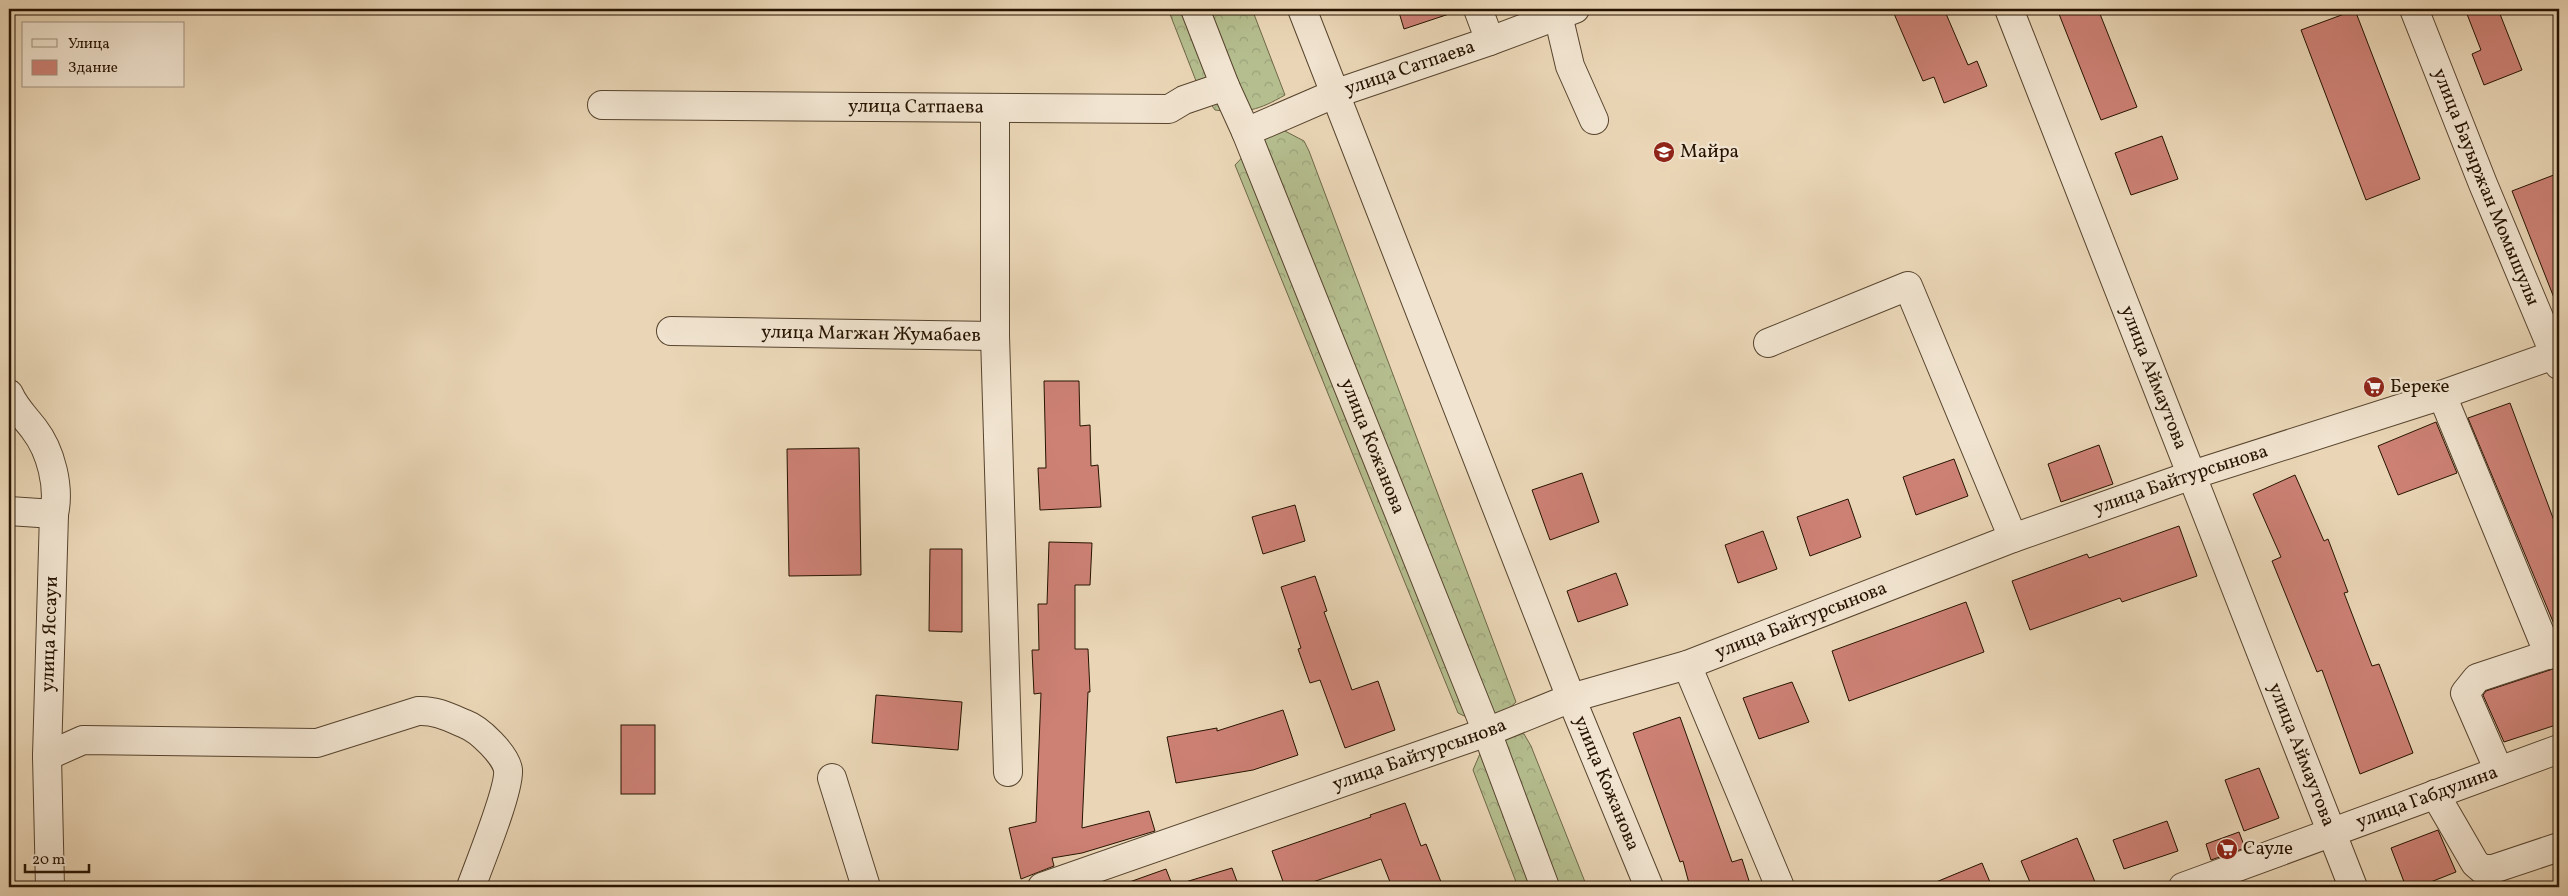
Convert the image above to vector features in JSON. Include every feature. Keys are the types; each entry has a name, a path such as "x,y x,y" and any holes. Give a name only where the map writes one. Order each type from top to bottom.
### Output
{"street":[{"name":"улица Кожанова","path":"1195,9 1487,732 1546,887"},
{"name":"улица Кожанова","path":"1302,9 1572,698 1650,887"},
{"path":"1478,9 1490,41"},
{"name":"улица Аймаутова","path":"2009,9 2353,887"},
{"name":"улица Бауыржан Момышулы","path":"2414,9 2483,184 2558,358"},
{"name":"улица Сатпаева","path":"1246,132 1334,94 1490,41 1567,12"},
{"path":"1567,12 1570,66 1594,120"},
{"name":"улица Сатпаева","path":"602,105 995,109 1169,108 1184,100 1225,86"},
{"name":"улица Магжан Жумабаев","path":"671,331 995,336 995,109"},
{"path":"1768,343 1908,286 2014,538"},
{"path":"995,336 1008,772"},
{"name":"улица Байтурсынова","path":"1042,887 1487,732 1572,698 1687,665 2014,538 2192,474 2558,358"},
{"name":"улица Яссауи","path":"9,394 15,406 35,430 48,454 57,498 54,514 47,756 50,887"},
{"path":"2442,395 2554,653 2477,678 2465,693 2499,771"},
{"path":"9,511 54,514"},
{"path":"1687,665 1780,887"},
{"path":"47,756 83,740 317,743 418,711 430,710 475,728 486,737 508,767 508,774 498,810 471,887"},
{"name":"улица Габдулина","path":"2183,887 2234,879 2331,832 2559,749"},
{"path":"832,778 866,887"},
{"path":"2435,794 2475,863 2482,869 2493,869 2559,847"}],"green space":[{"path":"1168,9 1252,9 1285,95 1252,110 1215,110 1198,86"},
{"path":"1283,130 1304,141 1309,151 1516,702 1495,718 1483,721 1458,713 1235,165 1255,144"},
{"path":"1517,733 1524,734 1531,746 1587,887 1518,887 1473,770 1482,749"}],"building":[{"path":"1398,9 1454,9 1455,12 1404,29"},
{"path":"1892,9 1944,9 1968,65 1977,61 1987,86 1944,103 1934,77 1923,81"},
{"path":"2057,9 2098,9 2137,107 2101,120"},
{"path":"2465,9 2498,9 2522,70 2484,85 2472,54 2481,50"},
{"path":"2355,10 2420,179 2366,200 2301,30"},
{"path":"2162,136 2178,179 2131,195 2115,153"},
{"path":"2559,173 2559,308 2558,308 2512,191"},
{"path":"1044,381 1079,381 1080,426 1090,425 1091,466 1098,465 1101,507 1040,510 1038,468 1046,468"},
{"path":"2510,403 2559,534 2559,636 2468,418"},
{"path":"2436,422 2457,473 2398,495 2378,446"},
{"path":"2099,445 2113,484 2061,502 2048,464"},
{"path":"859,448 861,575 789,576 787,449"},
{"path":"1954,459 1968,496 1916,515 1903,477"},
{"path":"1582,473 1599,522 1550,540 1532,490"},
{"path":"2295,475 2324,541 2328,539 2348,592 2344,593 2372,666 2379,664 2413,753 2360,774 2322,670 2317,672 2272,561 2281,557 2253,494"},
{"path":"1848,499 1861,537 1810,556 1797,517"},
{"path":"1295,505 1305,541 1263,554 1252,517"},
{"path":"2179,526 2197,576 2122,602 2120,598 2030,630 2012,581 2087,554 2089,558"},
{"path":"1763,531 1777,569 1738,583 1725,545"},
{"path":"1049,542 1092,543 1090,585 1075,585 1075,649 1088,649 1090,692 1088,692 1082,828 1149,811 1155,831 1082,853 1052,858 1054,866 1021,879 1009,828 1036,822 1041,693 1034,694 1032,650 1039,650 1038,604 1047,604"},
{"path":"930,549 962,549 962,632 929,631"},
{"path":"1616,573 1628,605 1578,622 1567,591"},
{"path":"1315,576 1327,611 1324,612 1352,690 1378,681 1395,730 1345,748 1320,680 1310,683 1298,649 1301,648 1281,587"},
{"path":"1966,602 1984,652 1849,701 1832,651"},
{"path":"2559,667 2559,724 2504,742 2483,695 2486,691"},
{"path":"1792,682 1809,722 1759,739 1743,698"},
{"path":"876,695 962,702 958,750 872,743"},
{"path":"1283,710 1298,755 1253,770 1176,783 1167,737 1217,728 1217,731"},
{"path":"1680,717 1732,862 1742,859 1751,887 1690,887 1683,861 1680,862 1633,733"},
{"path":"621,725 655,725 655,794 621,794"},
{"path":"2259,768 2279,818 2244,831 2225,780"},
{"path":"1405,803 1421,846 1426,844 1443,887 1392,887 1381,859 1298,887 1285,887 1272,851 1371,817 1370,815"},
{"path":"2167,821 2178,851 2124,869 2113,840"},
{"path":"2438,830 2456,872 2418,887 2406,887 2391,848"},
{"name":"Сауле","path":"2239,832 2245,848 2211,860 2206,844"},
{"path":"2077,838 2095,882 2082,887 2032,887 2021,861"},
{"path":"1982,863 1992,887 1924,887"},
{"path":"1232,868 1239,887 1183,887 1182,883"},
{"path":"1166,869 1173,887 1121,887 1121,885"}],"place":[{"name":"Майра","path":"1664,152"},
{"name":"Береке","path":"2374,387"},
{"name":"Сауле","path":"2227,849"}]}
